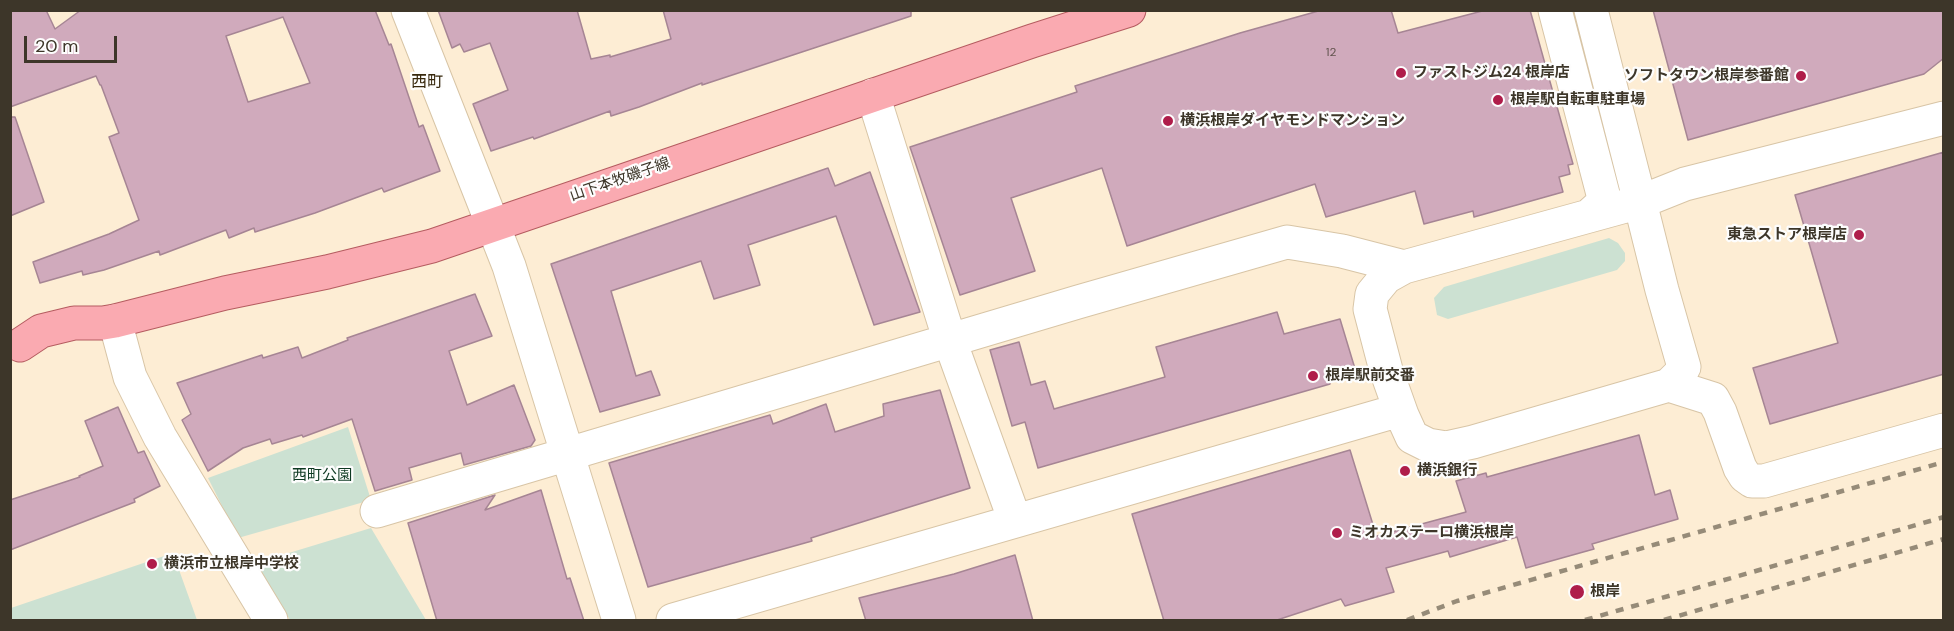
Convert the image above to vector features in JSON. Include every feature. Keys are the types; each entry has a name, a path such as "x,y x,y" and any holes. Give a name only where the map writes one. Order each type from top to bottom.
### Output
{"main road":[{"name":"山下本牧磯子線","path":"15,346 41,331 74,323 109,322 411,251 1129,10"}],"street":[{"path":"408,10 509,266 619,621"},
{"path":"1555,10 1603,194 1602,204 1590,215"},
{"path":"1591,10 1640,202 1684,367 1669,385 1495,436 1446,448 1428,446 1412,437 1400,410 1386,370 1370,309 1372,294 1386,277 1404,267 1640,202 1685,184 1944,118"},
{"path":"873,95 950,341 1015,520"},
{"path":"377,511 1078,302 1287,243 1342,251 1404,267"},
{"path":"109,322 130,377 160,437 271,621"},
{"path":"1669,385 1713,399 1740,468 1752,481 1764,481 1944,430"},
{"path":"673,621 1400,410"}],"green space":[{"path":"1609,238 1618,243 1625,253 1625,261 1617,270 1448,319 1437,315 1434,298 1444,287"},
{"name":"西町公園","path":"348,427 371,500 238,538 208,478"},
{"path":"371,528 426,620 290,620 256,563"},
{"path":"173,553 197,620 11,620 11,608"}],"building":[{"path":"10,10 46,10 55,29 81,10 375,10 389,45 391,44 419,127 423,125 440,171 384,192 382,188 255,232 254,228 229,238 226,230 160,255 159,251 104,270 83,275 82,271 40,283 33,262 109,234 139,220 109,137 119,133 96,76 10,107","holes":["283,17 310,83 248,102 226,36"]},
{"path":"438,10 577,10 591,59 610,55 610,57 671,39 663,10 911,10 911,16 702,85 702,83 611,116 610,111 534,139 533,137 491,151 473,104 508,90 490,43 464,52 460,44 452,48"},
{"path":"1322,10 1391,10 1398,33 1486,10 1530,10 1573,164 1568,165 1570,174 1559,177 1563,192 1474,217 1473,211 1424,224 1415,191 1326,217 1315,184 1127,246 1102,168 1011,198 1035,271 960,295 910,147 1077,92 1075,86 1240,33"},
{"path":"1653,10 1944,10 1944,58 1924,74 1688,140"},
{"path":"10,117 15,117 44,202 10,216"},
{"path":"1944,152 1944,374 1770,424 1753,368 1838,343 1795,195"},
{"path":"828,168 835,186 870,172 920,312 874,325 836,216 748,245 760,285 714,299 701,261 611,291 636,376 651,371 660,395 600,412 551,264"},
{"path":"475,294 492,336 449,351 467,405 514,385 535,440 531,446 464,465 461,453 409,468 412,480 375,491 352,419 303,437 302,435 272,444 270,439 243,448 208,471 182,420 191,414 177,383 262,355 263,358 298,347 302,358 348,340 347,338"},
{"path":"1277,312 1284,334 1340,319 1356,372 1329,381 1330,384 1038,468 1025,422 1012,426 990,350 1019,342 1031,385 1045,381 1054,409 1165,377 1156,347"},
{"path":"940,390 970,488 811,538 812,541 648,587 609,463 770,415 773,424 826,404 835,432 884,416 883,404"},
{"path":"118,407 138,453 144,451 160,486 134,499 135,502 10,550 10,500 80,477 103,466 85,421"},
{"path":"1639,435 1655,495 1670,490 1678,519 1592,544 1594,549 1526,568 1517,537 1450,557 1448,551 1386,568 1394,592 1345,606 1341,599 1274,621 1164,621 1132,514 1350,450 1374,528 1366,539 1466,512 1456,481 1486,473 1487,477"},
{"path":"541,490 567,579 570,578 584,621 437,621 408,523 495,495 485,510"},
{"path":"1015,555 1033,621 866,621 859,598 954,574"}],"railway":[{"path":"1407,620 1457,601 1944,462"},
{"path":"1585,620 1944,517"},
{"path":"1664,620 1944,539"}],"place":[{"name":"ファストジム24 根岸店","path":"1401,73"},
{"name":"ソフトタウン根岸参番館","path":"1801,76"},
{"name":"根岸駅自転車駐車場","path":"1498,100"},
{"name":"横浜根岸ダイヤモンドマンション","path":"1168,121"},
{"name":"東急ストア根岸店","path":"1859,235"},
{"name":"根岸駅前交番","path":"1313,376"},
{"name":"横浜銀行","path":"1405,471"},
{"name":"ミオカステーロ横浜根岸","path":"1337,533"},
{"name":"横浜市立根岸中学校","path":"152,564"},
{"name":"根岸","path":"1577,592"}],"district":[{"name":"西町","path":"427,83"}]}
